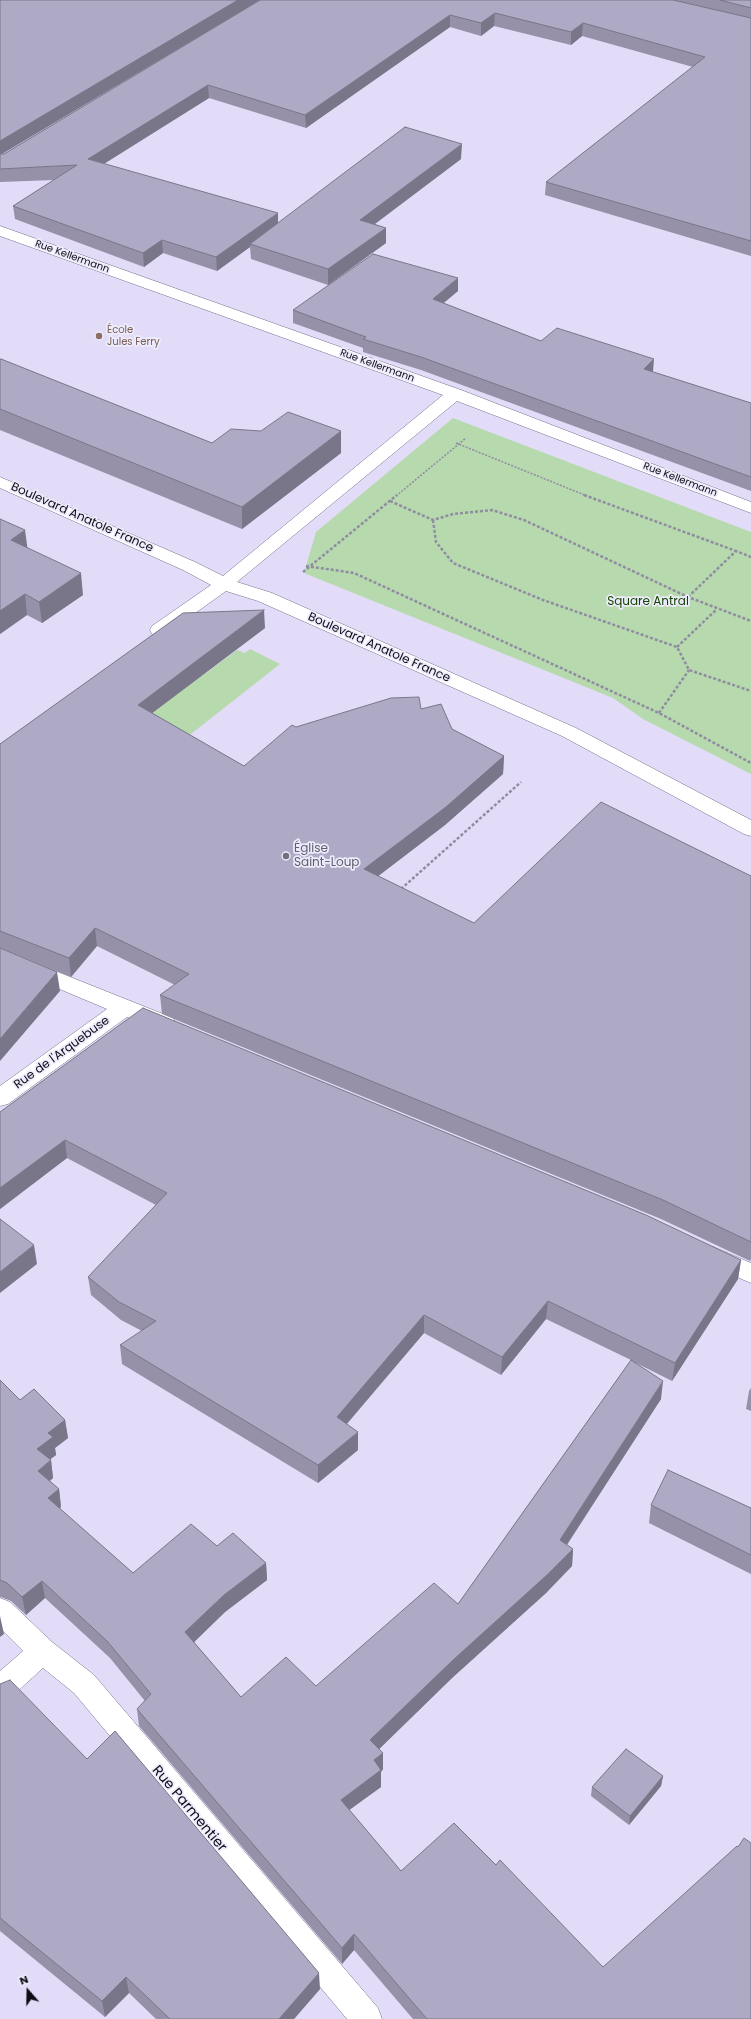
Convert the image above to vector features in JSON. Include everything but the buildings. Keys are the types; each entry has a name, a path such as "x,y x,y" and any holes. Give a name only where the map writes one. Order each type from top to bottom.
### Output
{"street":[{"name":"Rue Kellermann","path":"0,231 455,394 751,508"},
{"path":"142,643 224,584 455,394"},
{"name":"Boulevard Anatole France","path":"0,482 189,566 224,584 264,597 569,732 751,829"},
{"path":"0,956 183,1031"},
{"name":"Rue de l'Arquebuse","path":"0,1098 125,1007"},
{"path":"694,1247 751,1274"},
{"name":"Rue Parmentier","path":"0,1610 42,1651 84,1684 367,2019"},
{"path":"0,1689 42,1651"}],"path":[{"path":"264,597 311,567 460,445 492,409"},
{"path":"414,428 568,489 751,557"},
{"path":"390,501 433,520 453,514 492,510 524,520 557,534 688,597 751,621"},
{"path":"433,520 436,542 453,563 543,600 677,648 689,670 751,691"},
{"path":"688,597 736,551"},
{"path":"258,556 311,567 354,573 659,713 751,763"},
{"path":"677,648 717,609"},
{"path":"659,713 689,670"},
{"path":"400,890 521,782"}],"green space":[{"name":"Square Antral","path":"453,418 751,532 751,774 643,719 613,698 304,573 316,532"},
{"path":"250,649 280,664 177,745 143,725 151,698 206,673 237,650 245,653"}],"place":[{"name":"École Jules Ferry","path":"99,336"},
{"name":"Église Saint-Loup","path":"286,856"}]}
